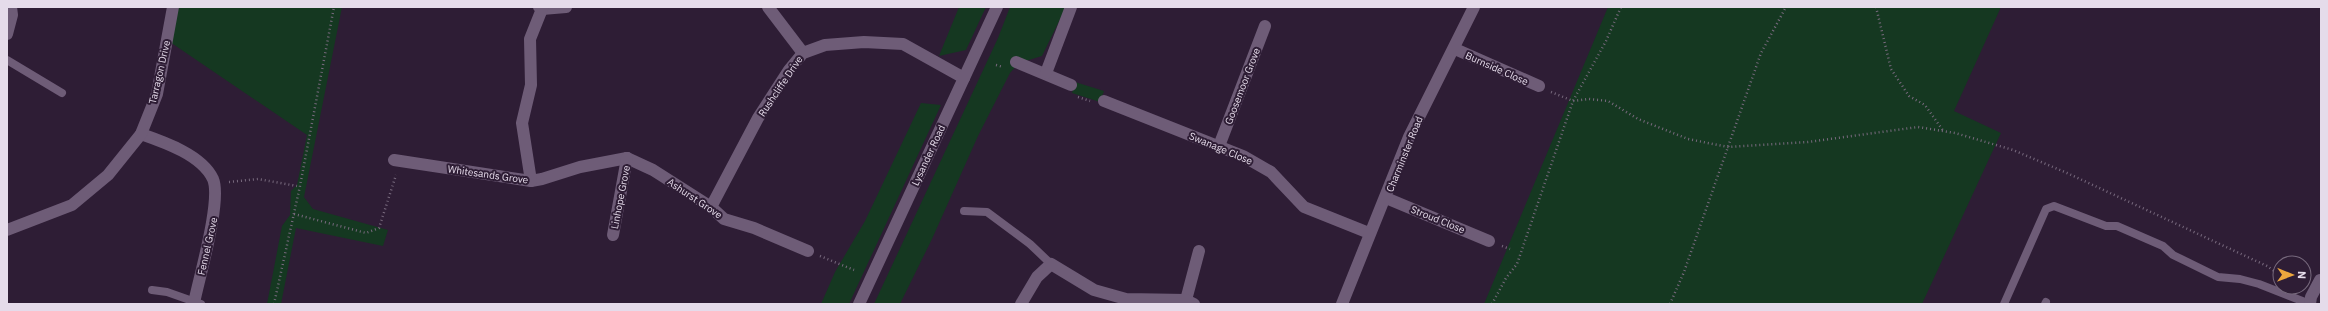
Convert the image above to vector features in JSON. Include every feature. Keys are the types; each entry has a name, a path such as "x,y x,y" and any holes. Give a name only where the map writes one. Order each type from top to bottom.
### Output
{"street":[{"path":"7,34 12,15 11,7"},
{"name":"Tarragon Drive","path":"7,230 72,205 108,175 142,134 157,94 173,7"},
{"path":"532,181 522,123 531,85 530,39 541,8 566,7"},
{"path":"768,7 803,53"},
{"name":"Lysander Road","path":"859,304 997,7"},
{"path":"1046,74 1071,7"},
{"name":"Charminster Road","path":"1342,304 1369,232 1386,198 1409,137 1432,88 1455,49 1474,7"},
{"name":"Goosemoor Grove","path":"1218,146 1264,26"},
{"name":"Rushcliffe Drive","path":"711,207 758,118 789,70 803,53 825,45 864,42 903,44 964,78"},
{"name":"Burnside Close","path":"1455,49 1539,86"},
{"path":"1016,62 1071,85"},
{"name":"Swanage Close","path":"1104,101 1243,156 1271,172 1304,207 1369,232"},
{"name":"Fennel Grove","path":"142,134 171,145 197,160 213,179 214,212 197,303"},
{"name":"Whitesands Grove","path":"397,160 532,181 580,167 627,158"},
{"name":"Ashurst Grove","path":"627,158 653,170 711,207 724,219 754,228 808,251"},
{"name":"Linhope Grove","path":"613,235 627,158"},
{"name":"Stroud Close","path":"1386,198 1489,241"},
{"path":"1021,304 1037,277 1051,264 1094,290 1113,296 1126,299 1190,302 1199,251"},
{"path":"2310,304 2311,297 2320,280"}],"lane":[{"path":"7,60 62,93"},
{"path":"2004,304 2046,209 2054,206 2106,226 2117,226 2163,246 2173,255 2218,277 2240,279 2258,284 2310,304"},
{"path":"964,211 987,212 1030,244 1051,264"},
{"path":"152,290 167,292 197,303"}],"path":[{"path":"274,304 294,214 334,7"},
{"path":"1492,304 1506,278 1517,264 1573,101 1606,41 1621,7"},
{"path":"1670,304 1684,272 1761,53 1786,7"},
{"path":"1876,7 1891,69 1908,96 1925,105 1944,132"},
{"path":"1071,85 1069,94 1101,105 1104,101"},
{"path":"1539,86 1573,101 1589,99 1608,101 1638,119 1688,139 1728,148 1772,143 1808,142 1918,128 1944,132 2012,150 2066,173 2272,269"},
{"path":"294,214 366,233 379,228 397,160"},
{"path":"213,184 258,179 297,186"},
{"path":"808,251 854,270"}],"green space":[{"path":"173,7 342,7 304,197 313,209 388,230 383,246 296,228 281,304 267,304 282,226 290,215 291,191 297,185 307,135 167,40"},
{"path":"959,7 986,7 966,50 939,56"},
{"path":"1010,7 1066,7 1042,56 1019,63 1010,73 978,136 932,239 900,304 874,304 998,38"},
{"path":"1608,7 2001,7 1954,111 2001,133 1922,304 1484,304"},
{"path":"1075,82 1104,91 1100,102 1072,93"},
{"path":"921,103 941,105 849,304 821,304 835,272 865,221"}]}
